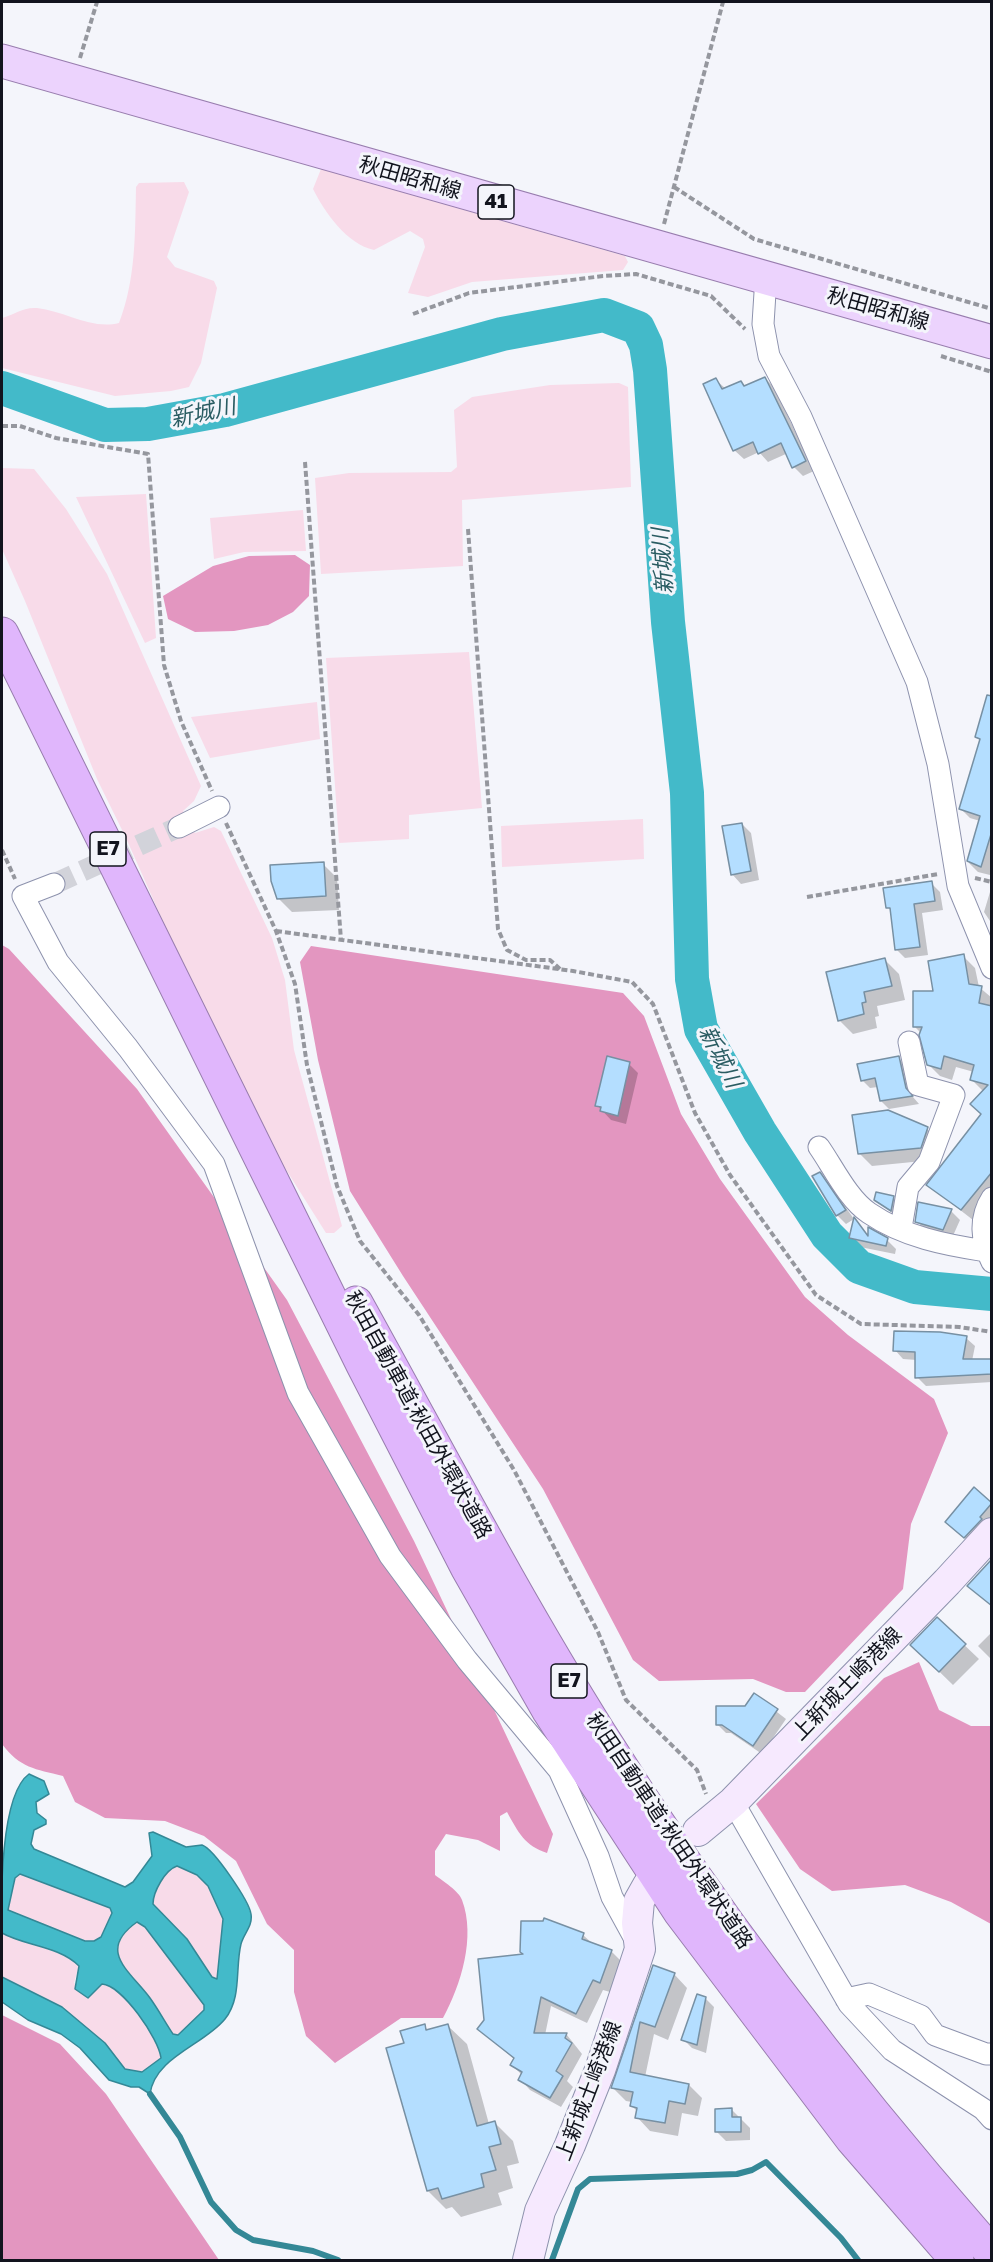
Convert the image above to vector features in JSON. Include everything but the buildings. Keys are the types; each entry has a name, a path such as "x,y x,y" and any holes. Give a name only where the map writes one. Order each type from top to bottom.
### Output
{"highway":[{"name":"秋田自動車道;秋田外環状道路","path":"2,634 283,1206 462,1557 549,1711 680,1912 852,2139 957,2260"},
{"name":"秋田自動車道;秋田外環状道路","path":"215,1064 286,1179 517,1594 600,1733 700,1885 899,2148 992,2253"}],"main road":[{"name":"秋田昭和線","path":"2,61 72,83 992,342"},
{"name":"上新城土崎港線","path":"715,1817 992,1533"},
{"name":"上新城土崎港線","path":"528,2260 540,2211 600,2070 640,1949 637,1923 639,1901 648,1885"}],"street":[{"path":"766,277 764,324 767,349 871,572 917,682 938,764 955,873 992,969"},
{"path":"179,827 219,807"},
{"path":"54,884 23,896 58,962 128,1048 214,1164 298,1393 390,1556 467,1660 559,1770 598,1856 612,1897 640,1949"},
{"path":"901,1228 908,1187 929,1162 954,1095 918,1085 909,1042"},
{"path":"819,1147 850,1192 868,1213 933,1243 989,1257 982,1227 986,1207 992,1198"},
{"path":"715,1817 846,1999 892,2050 983,2109 992,2119"},
{"path":"846,1999 869,1994 921,2016 935,2035 986,2054 992,2054"}],"path":[{"path":"72,83 97,2"},
{"path":"658,248 723,2"},
{"path":"674,187 754,239 992,309"},
{"path":"413,314 468,293 636,274 711,296 767,349"},
{"path":"2,426 20,426 56,438 148,454 164,666 181,722 276,932 295,984 306,1065 337,1186 360,1241 419,1315 514,1470 598,1632 626,1700 697,1770 715,1817"},
{"path":"304,462 341,940"},
{"path":"468,529 498,929 507,950 526,960 549,960 560,969"},
{"path":"2,850 23,896"},
{"path":"807,897 942,873 955,873 992,882"},
{"path":"276,932 560,969 632,982 653,1005 695,1113 730,1175 816,1295 861,1324 959,1327 992,1332"}],"shaded area":[{"path":"321,169 625,256 628,262 623,270 472,282 428,297 408,293 425,247 423,239 410,231 374,250 355,241 330,217 313,189"},
{"path":"184,182 189,192 167,257 175,267 214,281 217,288 201,363 189,387 115,396 2,368 2,318 37,308 98,324 119,323 132,273 136,187 139,183"},
{"path":"619,383 628,387 631,487 462,500 463,566 321,574 315,478 349,473 451,472 457,467 454,410 472,397 550,385"},
{"path":"2,468 34,469 66,509 107,574 201,786 194,801 183,811 195,833 214,827 221,831 272,938 285,980 294,1050 342,1226 334,1233 326,1233 280,1160 207,1021 126,838 97,779 2,549"},
{"path":"146,494 156,638 145,643 76,497"},
{"path":"303,510 306,551 244,552 214,559 210,518"},
{"path":"295,555 310,565 309,596 293,612 268,625 234,631 195,632 168,619 163,596 213,566 249,556"},
{"path":"469,652 482,808 409,815 409,839 339,843 326,658"},
{"path":"317,702 320,739 210,758 191,717"},
{"path":"643,819 644,859 502,867 501,826"},
{"path":"2,945 9,949 137,1089 287,1300 414,1541 553,1834 547,1853 539,1850 523,1837 507,1812 500,1816 500,1851 478,1840 446,1834 435,1851 435,1875 458,1893 466,1914 467,1929 467,1945 461,1976 450,2005 443,2018 401,2018 335,2063 306,2036 294,1992 294,1950 267,1924 236,1861 204,1836 165,1821 105,1818 75,1802 63,1776 22,1763 2,1744"},
{"path":"311,946 623,993 644,1016 681,1114 720,1179 805,1297 848,1335 934,1399 948,1433 911,1524 903,1589 805,1692 786,1692 753,1679 659,1681 633,1660 543,1489 350,1191 318,1060 300,962"},
{"path":"919,1662 939,1710 971,1726 991,1726 991,1924 951,1902 905,1885 832,1891 800,1869 756,1804 884,1678"},
{"path":"177,1866 201,1879 218,1901 223,1919 223,1932 217,1979 212,1978 187,1939 153,1904 161,1882 168,1872"},
{"path":"20,1874 110,1908 112,1913 101,1937 94,1941 85,1941 8,1910 15,1878"},
{"path":"137,1922 145,1927 204,2005 204,2010 178,2035 173,2034 150,1998 121,1961 118,1952 119,1943 125,1933"},
{"path":"2,1933 71,1960 79,1966 74,1983 92,1994 102,1984 120,1994 147,2027 159,2049 161,2058 142,2072 125,2069 105,2043 62,2007 2,1977"},
{"path":"2,2015 60,2044 106,2094 219,2260 2,2260"}],"water":[{"path":"29,1774 44,1781 49,1794 36,1802 37,1813 46,1820 46,1824 34,1830 31,1844 34,1849 125,1887 133,1882 152,1856 149,1833 153,1832 186,1847 202,1845 222,1865 249,1907 251,1922 241,1944 236,1992 230,2011 216,2028 161,2070 150,2094 139,2087 131,2087 109,2080 80,2048 61,2034 28,2020 2,2002 2,1977 62,2007 105,2043 125,2069 142,2072 161,2058 147,2026 119,1993 102,1984 88,1998 75,1989 79,1966 71,1959 2,1933 4,1848 12,1803 19,1785","holes":["177,1866 197,1875 208,1886 223,1919 217,1979 212,1977 187,1939 153,1904 160,1882","20,1874 110,1908 112,1913 101,1937 94,1941 85,1941 8,1910 15,1878","137,1922 145,1927 204,2005 204,2010 178,2035 173,2034 150,1998 121,1961 118,1952 119,1942 125,1932"]}],"waterway":[{"name":"新城川","path":"2,388 105,425 148,424 225,410 502,334 604,315 638,328 646,345 650,370 668,622 687,793 692,979 701,1029 760,1132 827,1235 859,1267 915,1287 992,1294"},
{"path":"150,2094 180,2137 211,2202 236,2230 253,2240 313,2251 338,2260"},
{"path":"552,2260 578,2189 590,2179 737,2174 752,2170 766,2162 841,2238 858,2260"}],"tunnel":[{"path":"54,884 179,827"}]}
